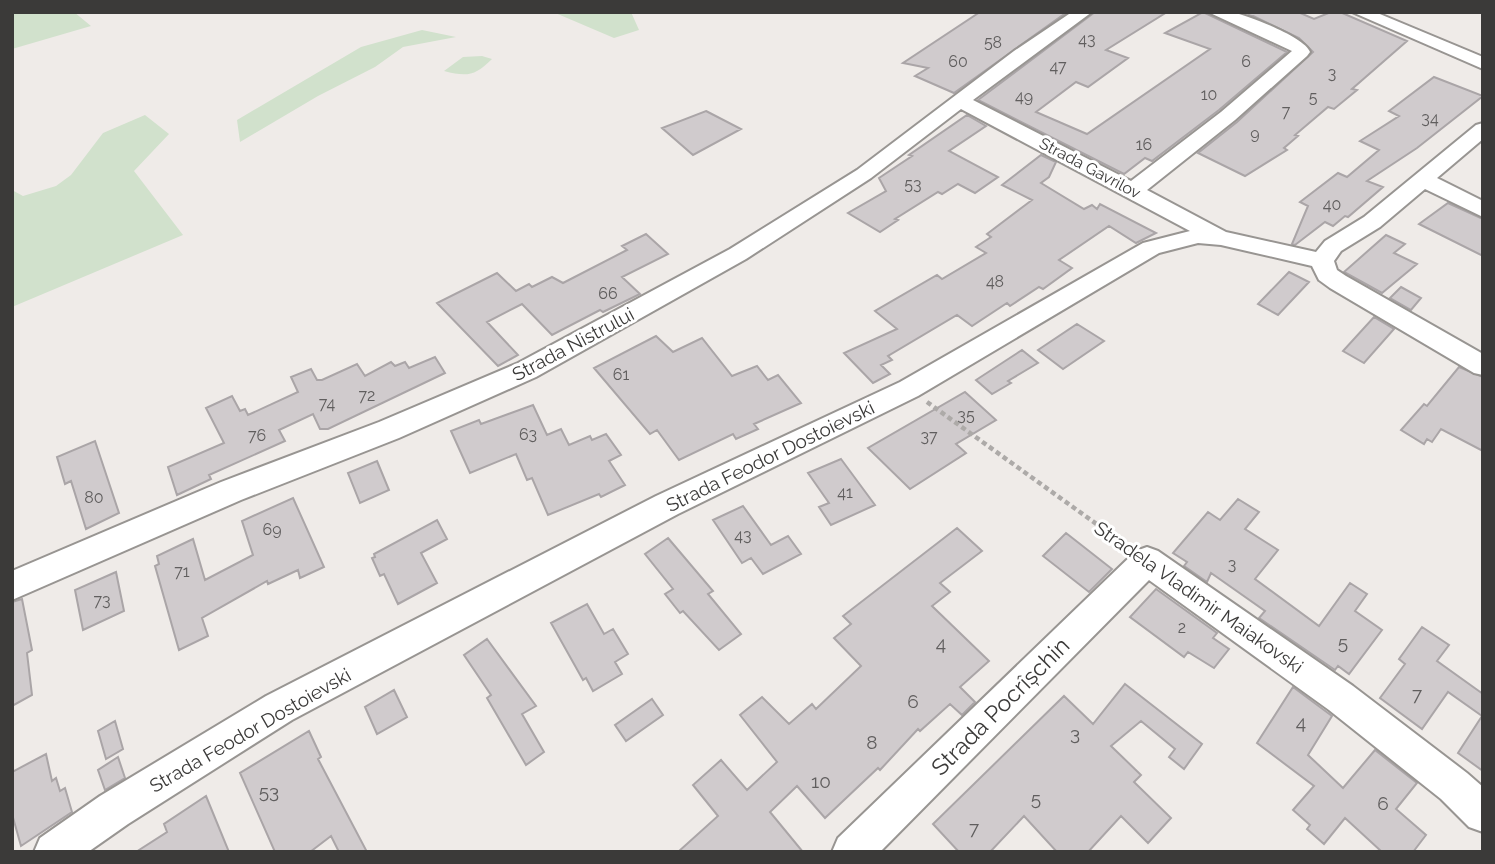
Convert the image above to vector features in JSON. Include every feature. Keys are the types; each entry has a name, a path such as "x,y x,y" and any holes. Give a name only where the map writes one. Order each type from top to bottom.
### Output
{"street":[{"name":"Strada Nistrului","path":"12,586 231,491 389,430 527,370 738,254 864,174 959,101 1084,12"},
{"path":"1132,191 1228,116 1301,52 1295,44 1216,12"},
{"path":"1360,12 1483,64"},
{"name":"Strada Gavrilov","path":"959,101 1221,238"},
{"path":"1483,129 1372,222 1333,246 1322,261 1327,274 1338,282 1483,366"},
{"path":"1424,180 1483,210"},
{"name":"Strada Feodor Dostoievski","path":"54,852 114,810 279,708 667,505 909,389 1151,248 1198,236 1221,238 1322,261"},
{"name":"Stradela Vladimir Maiakovski","path":"1147,561 1341,698 1454,786 1483,813"},
{"name":"Strada Pocrîșchin","path":"852,852 1147,561"}],"path":[{"name":"Stradela Vladimir Maiakovski","path":"909,389 1147,561"}],"green space":[{"path":"12,12 74,12 91,26 12,49"},
{"path":"553,12 631,12 639,30 614,38"},
{"path":"422,30 456,37 403,47 375,67 318,96 240,142 237,120 361,47"},
{"path":"482,56 492,59 470,74 444,71 463,57"},
{"path":"145,115 169,134 134,171 183,235 12,307 12,190 23,196 56,186 71,175 103,133"}],"building":[{"path":"980,12 1067,12 954,93 915,76 928,68 903,63"},
{"path":"1095,12 1167,12 1106,50 1128,58 1088,87 1076,82 1036,112 1087,134 1210,49 1165,33 1203,12 1287,52 1219,110 1152,161 1145,158 1124,174 978,100"},
{"path":"1298,12 1314,19 1331,12 1340,12 1407,41 1352,89 1357,90 1334,109 1328,107 1295,135 1298,136 1284,148 1287,150 1245,176 1198,153 1237,122 1313,52 1299,38 1249,14"},
{"path":"1434,77 1483,96 1417,148 1367,181 1383,187 1348,217 1345,216 1333,226 1325,222 1295,245 1292,244 1308,206 1300,202 1338,173 1347,177 1379,150 1360,141 1399,116 1389,111"},
{"path":"706,111 741,129 693,155 662,128"},
{"path":"967,115 986,126 949,151 998,177 975,193 958,184 942,194 938,192 895,219 898,220 880,232 848,213 886,191 879,178"},
{"path":"1041,155 1056,162 1049,177 1041,183 1084,209 1092,205 1097,209 1100,204 1156,233 1136,243 1109,226 1059,260 1072,268 1043,289 1039,287 1010,306 1007,303 972,326 957,315 888,356 892,360 881,365 890,374 873,383 844,353 897,329 875,311 937,275 942,279 986,253 976,247 991,237 987,234 1032,200 1002,185"},
{"path":"1448,203 1483,219 1483,256 1419,224"},
{"path":"646,234 668,254 622,277 640,294 603,312 600,310 552,335 522,304 487,322 518,355 498,366 437,303 497,273 516,291 552,277 563,283 627,250 622,246"},
{"path":"1386,235 1405,244 1394,253 1417,264 1382,293 1344,272"},
{"path":"1289,272 1309,282 1278,315 1258,304"},
{"path":"1401,287 1421,298 1411,310 1390,298"},
{"path":"1374,317 1394,329 1364,363 1343,351"},
{"path":"1077,324 1104,341 1063,369 1038,350"},
{"path":"656,336 673,352 702,338 732,376 757,366 768,380 778,375 801,403 754,424 758,429 736,439 733,434 679,460 657,430 650,434 594,368"},
{"path":"1022,350 1038,363 1008,381 1011,383 992,394 976,380"},
{"path":"435,357 445,373 328,429 320,429 313,414 279,430 285,441 209,475 211,479 177,495 168,467 224,443 206,408 232,396 240,411 245,409 248,415 298,392 291,377 311,369 317,380 322,380 357,364 365,376 391,362 395,366 405,362 409,368"},
{"path":"1459,367 1483,377 1483,451 1441,429 1432,442 1427,439 1424,444 1401,430 1424,404 1427,406"},
{"path":"965,392 996,420 956,444 966,453 910,489 868,448"},
{"path":"533,405 547,435 561,429 569,445 590,436 592,440 606,434 621,455 609,461 625,485 601,497 599,494 548,515 532,478 527,480 516,454 470,473 451,431 479,420 481,424"},
{"path":"95,441 119,513 86,529 71,481 65,484 57,457"},
{"path":"841,459 875,505 831,525 819,507 829,503 808,473"},
{"path":"377,461 389,490 360,503 348,473"},
{"path":"293,498 324,567 300,578 298,570 268,584 267,581 202,618 208,636 179,650 155,566 159,564 157,556 193,539 205,580 253,555 242,521"},
{"path":"1238,499 1259,512 1245,529 1278,550 1255,579 1319,626 1350,583 1367,594 1355,611 1382,630 1349,674 1338,666 1335,670 1259,618 1265,611 1211,573 1207,582 1184,566 1187,562 1173,553 1208,512 1220,520"},
{"path":"743,506 771,545 788,536 801,554 763,574 751,558 742,563 713,520"},
{"path":"437,520 447,539 421,553 437,583 398,604 384,574 380,576 372,558 375,557 374,554"},
{"path":"957,528 982,551 940,583 950,592 932,606 989,661 960,687 975,702 962,715 950,704 920,731 918,729 880,770 878,768 825,818 797,786 770,812 803,852 678,852 718,816 693,785 721,760 747,790 777,762 740,715 762,697 789,724 812,704 816,709 861,666 834,638 851,624 843,616"},
{"path":"1066,533 1112,569 1089,592 1043,556"},
{"path":"668,538 713,591 708,594 741,634 719,650 683,611 680,613 665,594 673,589 645,554"},
{"path":"116,572 124,611 83,630 75,590"},
{"path":"1156,589 1217,633 1213,638 1229,649 1214,668 1188,652 1184,657 1130,617"},
{"path":"22,599 32,650 27,653 32,695 12,706 12,602"},
{"path":"587,604 604,634 613,629 628,654 615,662 622,674 593,691 586,678 583,680 551,623"},
{"path":"1422,627 1449,645 1437,661 1483,694 1483,771 1458,753 1482,716 1448,692 1422,729 1380,698 1405,664 1399,659"},
{"path":"487,639 536,706 522,714 544,752 526,765 487,698 491,695 464,655"},
{"path":"1125,684 1202,744 1184,769 1169,757 1175,749 1141,721 1111,746 1141,775 1134,782 1171,818 1148,843 1121,816 1088,852 1057,852 1024,816 990,852 959,852 933,824 1064,696 1093,724"},
{"path":"1293,687 1332,716 1308,755 1343,788 1375,750 1417,783 1396,809 1426,835 1413,852 1382,852 1345,818 1324,844 1307,829 1310,825 1293,810 1314,786 1257,743"},
{"path":"394,690 407,717 377,734 365,707"},
{"path":"652,699 663,715 626,741 615,725"},
{"path":"115,721 123,749 106,759 98,731"},
{"path":"309,731 321,757 318,759 367,852 339,852 331,836 310,852 275,852 240,773"},
{"path":"46,754 52,781 56,778 60,791 65,788 72,812 21,846 12,814 12,772"},
{"path":"118,757 125,778 105,790 98,770"},
{"path":"206,796 229,852 136,852 167,832 164,824"}]}
